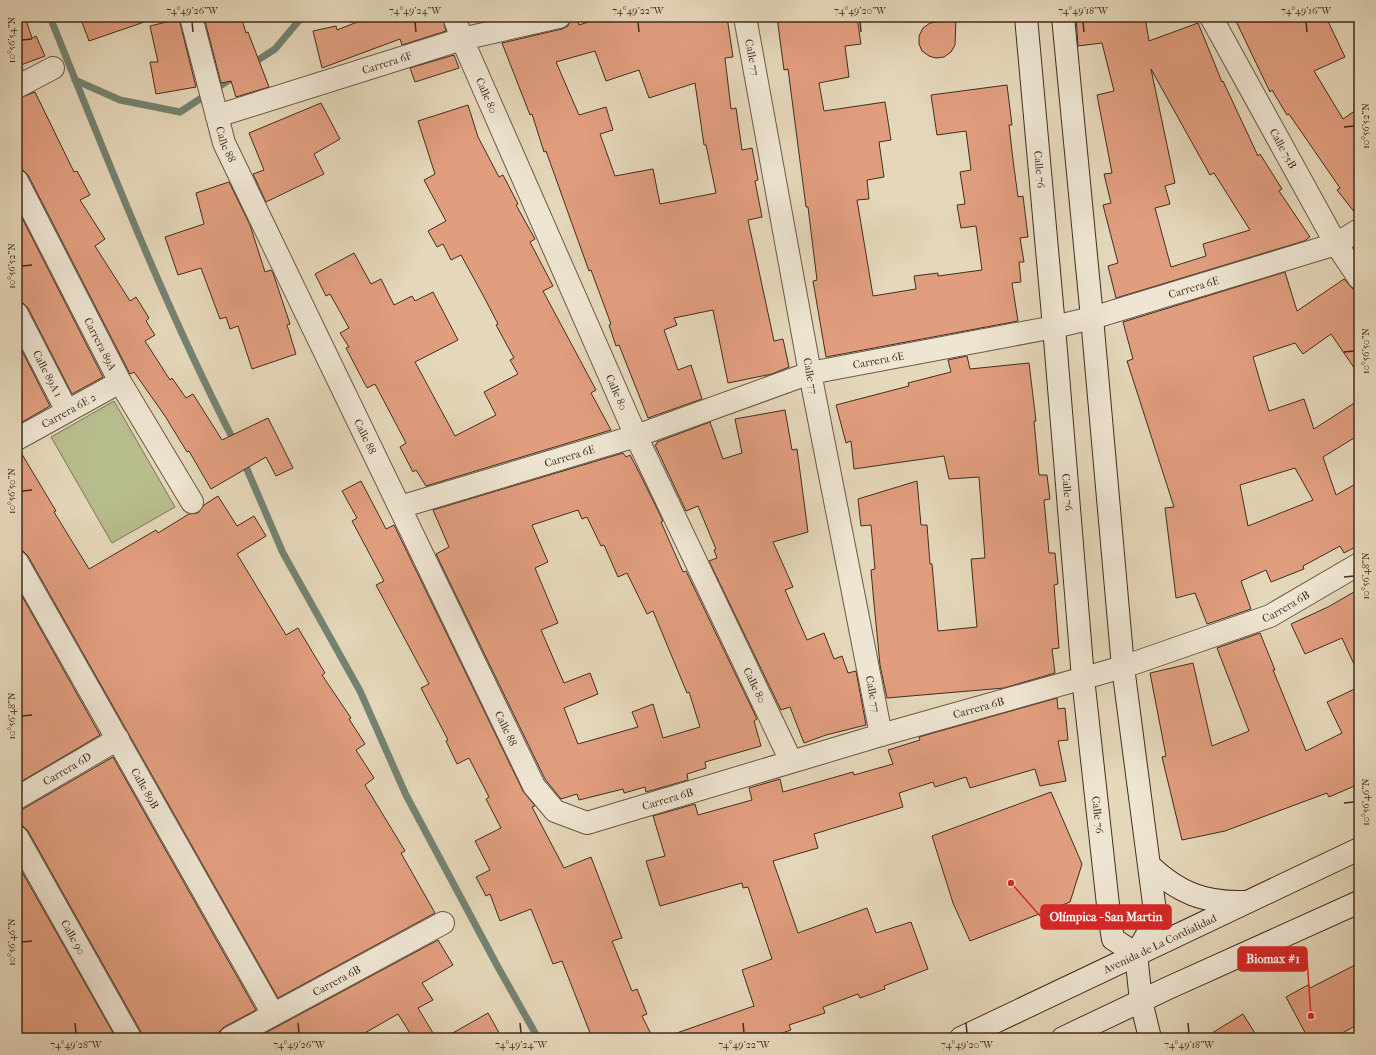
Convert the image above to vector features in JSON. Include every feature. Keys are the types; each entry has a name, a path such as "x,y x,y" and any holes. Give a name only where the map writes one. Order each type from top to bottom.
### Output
{"street":[{"name":"Calle 88","path":"191,17 224,143 534,786 555,812 587,823"},
{"name":"Calle 80","path":"454,17 462,39 636,436 791,761"},
{"name":"Carrera 6F","path":"217,116 462,39 559,17"},
{"name":"Calle 77","path":"745,17 810,373 881,735"},
{"name":"Calle 76","path":"1026,17 1054,327 1083,678 1113,939 1136,954"},
{"path":"1063,17 1092,318 1123,667 1156,919 1136,954 1141,1000 1150,1038"},
{"name":"Calle 75B","path":"1211,17 1336,244 1359,278"},
{"path":"17,87 52,68"},
{"name":"Carrera 89A","path":"17,181 120,382 192,502"},
{"name":"Carrera 6E","path":"400,506 636,436 810,373 1054,327 1092,318 1336,244 1359,230"},
{"name":"Calle 89A 1","path":"17,314 67,411"},
{"name":"Carrera 6E 2","path":"17,439 120,382"},
{"name":"Calle 89B","path":"17,562 273,1014"},
{"name":"Carrera 6B","path":"587,823 791,761 1123,667 1270,616 1359,564"},
{"name":"Carrera 6D","path":"17,798 118,739"},
{"name":"Calle 90","path":"17,837 130,1038"},
{"name":"Avenida de La Cordialidad","path":"961,1038 1246,902 1359,850"},
{"path":"1150,866 1165,880 1183,891 1202,898 1224,903 1246,902"},
{"path":"1063,1038 1141,1000 1359,902"},
{"name":"Carrera 6B","path":"230,1038 443,924"}],"green space":[{"path":"114,401 175,507 112,543 51,437"}],"building":[{"path":"17,17 25,17 32,38 36,36 45,56 21,65 23,69 17,73"},
{"path":"80,17 149,17 150,20 89,41"},
{"path":"218,17 241,17 246,33 248,32 269,87 236,97 231,81 221,83 205,21"},
{"path":"370,17 442,17 446,31 402,45 400,39 322,68 313,31 336,26 337,30"},
{"path":"571,17 577,17 579,25 604,17 727,17 733,57 725,58 731,109 736,108 742,150 752,148 758,180 755,181 762,217 748,220 774,341 783,339 789,367 772,374 728,383 713,310 674,318 677,325 664,330 678,370 691,365 702,399 648,418 619,345 616,346 609,325 611,324 591,270 589,271 546,151 544,152 532,114 530,115 502,43 562,29 568,26","holes":["595,51 606,81 639,70 649,98 695,83 704,145 706,145 716,193 660,204 653,169 615,176 600,134 613,130 606,107 579,115 556,62"]},
{"path":"777,17 857,17 861,44 845,46 849,77 819,83 824,111 885,102 891,140 879,142 884,177 867,180 869,199 857,200 873,296 916,289 914,276 938,273 938,276 982,270 976,226 961,228 957,205 965,204 960,172 971,170 966,131 937,135 931,95 1007,85 1012,125 1009,125 1018,197 1023,196 1028,237 1020,238 1024,262 1019,262 1021,282 1012,283 1018,321 826,357 813,281 817,280 808,207 806,207 788,69 784,70"},
{"path":"1076,17 1145,17 1149,41 1198,23 1222,82 1223,81 1258,156 1260,154 1282,189 1279,191 1310,237 1304,241 1116,298 1108,266 1118,263 1103,205 1111,203 1104,174 1112,173 1097,95 1114,91 1102,43 1078,46","holes":["1151,69 1210,175 1214,173 1250,230 1203,244 1206,256 1171,267 1155,208 1170,204 1165,186 1175,183"]},
{"path":"1234,17 1326,17 1345,57 1314,71 1343,119 1359,108 1359,218 1337,190 1340,188 1289,114 1287,115 1272,90 1270,92"},
{"path":"179,19 196,87 156,94 150,62 158,62 150,26"},
{"path":"956,19 955,45 951,52 944,57 936,58 929,56 922,51 919,44 919,36 923,28 930,23"},
{"path":"454,55 459,68 415,82 410,68"},
{"path":"35,92 74,172 77,171 90,195 80,200 105,239 95,246 130,301 136,297 149,318 146,321 155,335 145,341 170,380 172,378 186,398 193,394 222,440 268,418 293,468 276,476 266,457 211,489 189,451 187,452 165,416 134,372 130,374 28,175 23,170 17,169 17,99"},
{"path":"321,103 340,139 314,154 324,174 266,202 253,174 264,170 249,133"},
{"path":"468,105 478,137 499,177 503,175 518,204 516,205 535,239 530,242 553,286 543,291 596,390 591,393 611,430 426,486 416,470 413,472 400,447 406,443 375,384 367,388 346,348 349,347 340,333 349,328 330,294 326,296 315,274 354,253 371,284 381,279 394,305 412,296 415,301 433,292 458,340 415,362 455,436 496,415 484,392 518,374 510,360 514,358 496,325 498,324 461,255 451,260 443,244 437,247 428,231 446,221 424,180 435,174 418,121"},
{"path":"229,182 250,225 265,272 271,270 273,273 290,324 287,325 296,354 252,369 238,326 230,329 226,317 220,319 201,268 178,275 165,237 204,224 196,193"},
{"path":"17,208 103,377 72,394 28,308 23,303 17,302"},
{"path":"1285,272 1297,311 1344,279 1353,289 1359,290 1359,375 1331,334 1303,354 1295,343 1253,357 1269,411 1304,399 1314,429 1359,400 1359,435 1323,457 1336,495 1359,482 1359,545 1344,553 1340,546 1303,566 1304,569 1271,582 1266,570 1241,581 1251,609 1207,624 1195,593 1176,598 1165,508 1174,507 1127,361 1133,359 1123,322","holes":["1295,468 1313,500 1248,526 1240,485"]},
{"path":"17,341 50,406 17,425"},
{"path":"967,356 970,369 1029,363 1036,421 1034,421 1039,475 1047,475 1050,499 1044,500 1049,553 1055,553 1058,584 1054,585 1059,648 1052,649 1055,673 1004,688 887,698 880,665 873,593 871,570 875,569 871,525 861,526 858,499 917,481 921,525 927,525 938,631 977,627 971,559 985,558 979,477 949,479 944,456 854,469 851,441 846,443 836,405 909,386 908,383 951,372 948,360"},
{"path":"785,410 792,450 797,449 808,532 773,542 793,587 785,590 807,640 824,633 834,659 842,656 848,673 856,671 866,725 826,735 804,743 790,707 781,710 709,561 717,558 714,550 716,549 698,506 686,511 655,445 657,442 710,422 723,459 742,453 735,419"},
{"path":"17,451 20,451 56,511 54,512 89,569 156,530 158,533 189,514 198,513 204,505 218,496 237,526 254,516 266,536 237,554 286,635 298,628 325,673 322,675 351,718 349,719 365,744 356,750 374,778 365,785 405,851 401,853 435,913 278,998 28,556 23,551 17,550"},
{"path":"623,453 626,457 630,455 663,521 661,522 683,572 686,571 757,719 754,721 761,746 705,762 706,768 687,774 688,780 646,792 645,787 624,793 623,789 579,800 577,794 561,799 545,779 436,554 449,547 433,510","holes":["578,510 582,519 587,517 601,546 604,545 618,577 627,573 647,614 653,611 687,693 689,692 700,727 663,738 653,704 632,712 638,727 578,744 564,708 598,694 590,673 564,683 541,630 558,623 535,568 548,562 532,525"]},
{"path":"361,481 386,529 394,525 523,791 535,806 532,807 564,868 591,857 622,938 612,941 632,991 637,989 647,1014 642,1016 653,1038 592,1038 562,961 553,964 531,909 500,921 490,894 486,896 476,877 490,870 475,841 501,828 486,799 489,797 469,758 457,764 446,741 448,740 421,688 429,684 376,585 384,581 352,521 357,518 342,491"},
{"path":"17,587 100,735 17,784"},
{"path":"1359,589 1359,675 1342,638 1305,654 1291,624 1328,607"},
{"path":"1260,633 1275,670 1273,670 1306,751 1342,733 1327,702 1359,687 1359,784 1329,797 1327,793 1225,831 1182,840 1162,757 1166,756 1150,673 1193,663 1212,746 1249,731 1217,648"},
{"path":"1057,698 1058,709 1065,708 1068,740 1058,741 1066,781 1040,786 1035,769 970,788 966,777 935,787 933,782 899,793 903,807 814,834 818,848 773,861 798,933 867,908 876,933 911,922 928,969 884,986 885,989 860,998 858,994 823,1007 825,1013 789,1025 791,1030 768,1038 671,1038 671,1035 754,1006 742,970 772,959 748,887 743,888 742,883 660,906 646,861 665,856 653,816 695,804 698,815 752,800 749,788 780,779 783,792 853,772 854,775 893,764 888,750 920,740 919,737"},
{"path":"113,757 256,1010 224,1027 219,1032 218,1038 142,1038 141,1032 28,831 23,826 17,825 17,810 23,809"},
{"path":"1051,792 1082,864 1070,902 970,941 953,903 932,836"},
{"path":"17,863 116,1038 17,1038"},
{"path":"438,940 453,965 422,983 433,1000 418,1008 436,1038 413,1038 398,1014 356,1038 256,1038"},
{"path":"1359,963 1359,1024 1333,1038 1308,1038 1286,997 1308,985 1310,988"},
{"path":"488,1013 502,1038 444,1038"},
{"path":"1243,1014 1258,1038 1204,1038"}],"waterway":[{"path":"50,17 115,179 161,286 184,338 235,443"},
{"path":"252,64 275,49 302,17"},
{"path":"75,80 120,100 180,112 232,78"},
{"path":"243,460 283,553 360,691 406,795 499,969 538,1038"}],"place":[{"name":"Olímpica - San Martin","path":"1011,883"},
{"name":"Biomax #1","path":"1311,1016"}]}
